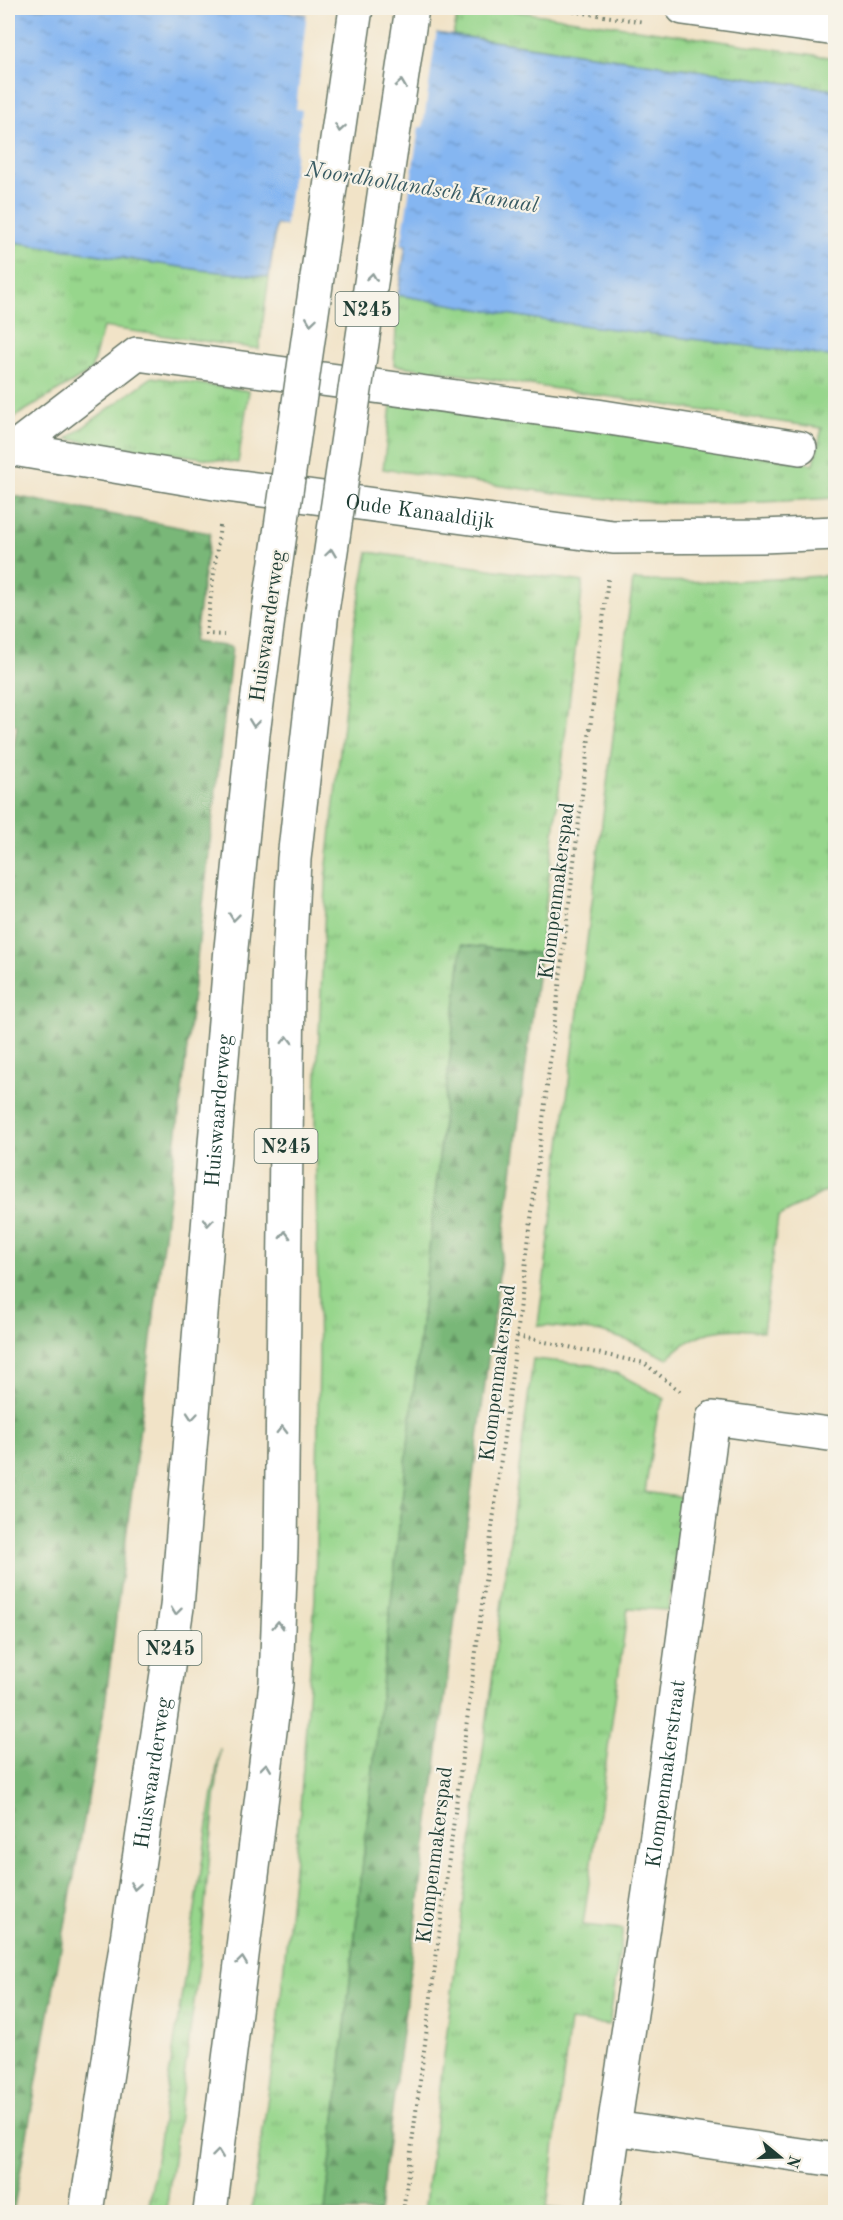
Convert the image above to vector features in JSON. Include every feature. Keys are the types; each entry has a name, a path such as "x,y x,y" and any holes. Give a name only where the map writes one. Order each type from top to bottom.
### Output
{"main road":[{"name":"Huiswaarderweg","path":"86,2212 177,1607 230,959 253,734 356,8"},
{"name":"N245","path":"210,2212 276,1683 281,1548 288,984 294,859 322,610 412,8"},
{"path":"683,8 836,29"},
{"path":"10,448 137,354 597,416 800,448"},
{"name":"Oude Kanaaldijk","path":"10,448 226,485 614,537 836,533"},
{"path":"713,1418 836,1435"},
{"name":"Klompenmakerstraat","path":"602,2212 655,1849 713,1418"},
{"path":"614,2128 836,2160"}],"path":[{"path":"206,634 219,537"},
{"name":"Klompenmakerspad","path":"403,2212 517,1336 614,537"},
{"path":"517,1336 644,1363 713,1418"}],"green space":[{"path":"459,8 494,8 835,58 835,90 453,35"},
{"path":"8,241 201,270 269,277 259,349 103,327 91,371 8,421"},
{"path":"398,295 542,320 835,357 835,498 710,503 635,501 540,491 383,469 392,398 814,464 822,428 394,365"},
{"path":"152,377 249,391 238,463 67,439"},
{"path":"8,495 210,533 194,642 232,647 182,1092 105,1705 13,2212 8,2212 8,787 17,725 8,723"},
{"path":"368,552 583,582 540,954 462,945 325,2212 251,2212 277,2034 300,1809 315,1598 319,1357 315,1118 327,865 354,628"},
{"path":"835,575 835,1186 778,1217 763,1332 737,1329 712,1332 688,1342 668,1359 632,1342 601,1332 538,1325 633,580 734,581"},
{"path":"462,945 540,954 379,2212 325,2212"},
{"path":"533,1359 592,1365 619,1374 665,1399 658,1411 645,1492 684,1498 668,1610 628,1608 583,1925 623,1929 609,2025 570,2021 547,2208 584,2212 424,2212"},
{"path":"220,1748 200,1957 166,2212 148,2212"}],"water":[{"name":"Noordhollandsch Kanaal","path":"8,8 260,8 835,90 835,357 542,320 398,295 406,245 276,224 269,277 201,270 8,241"}],"pier":[{"path":"307,11 437,29 423,127 419,127 401,247 285,228 302,110 296,109"}]}
